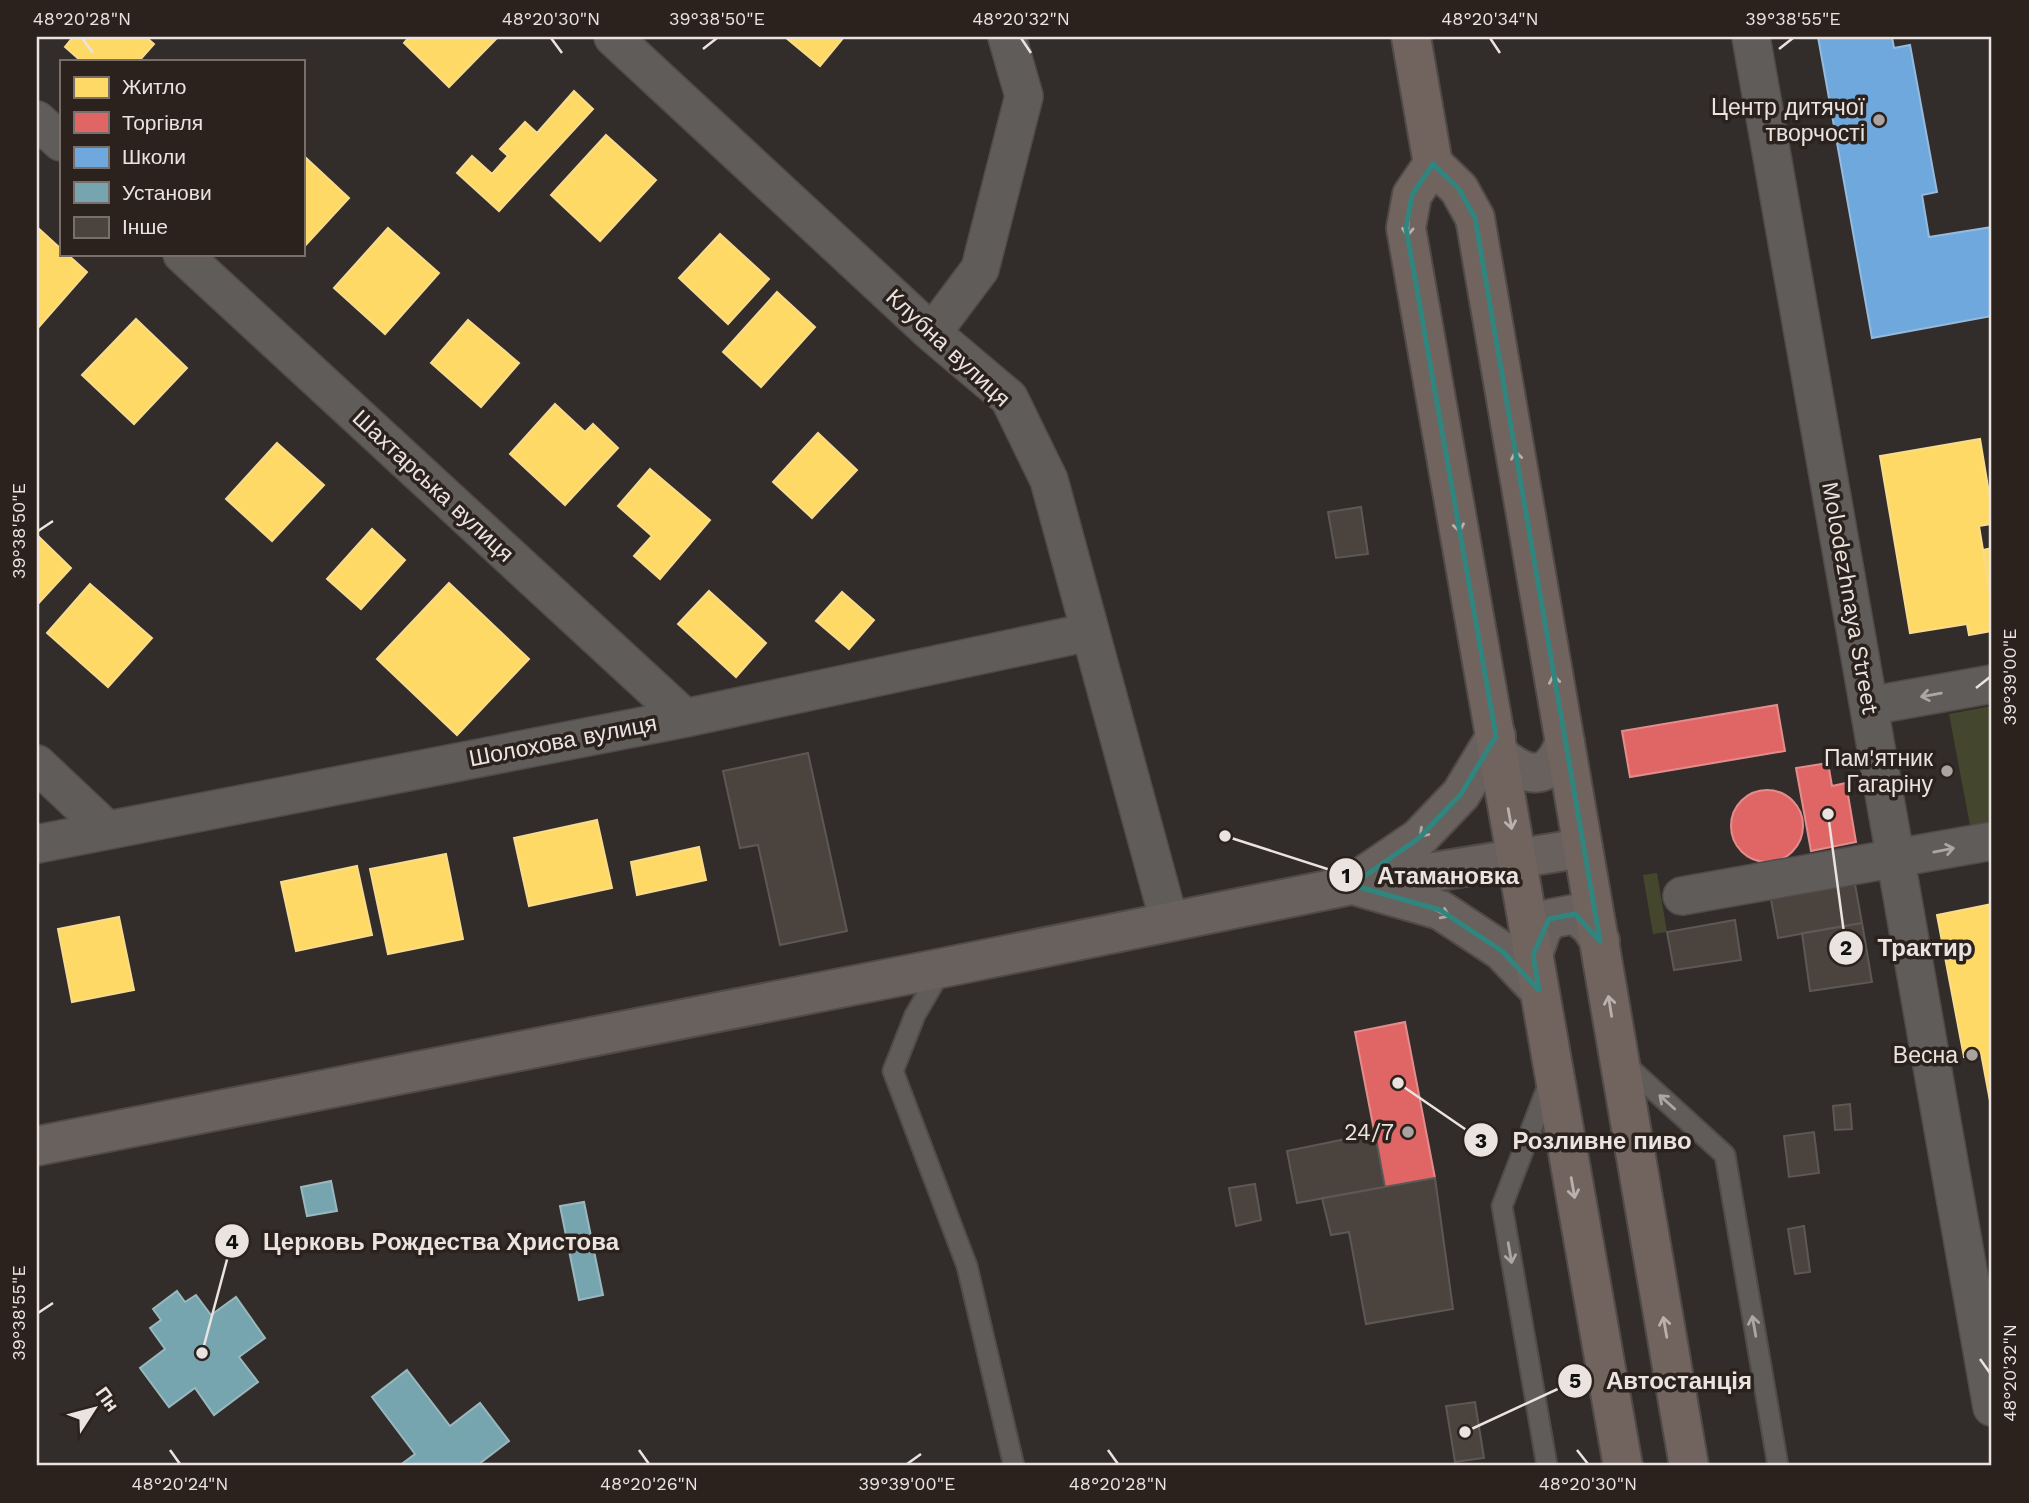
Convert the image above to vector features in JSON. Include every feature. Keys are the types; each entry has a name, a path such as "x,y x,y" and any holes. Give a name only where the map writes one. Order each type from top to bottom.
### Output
{"highway":[{"path":"1411,37 1433,164 1459,189 1475,218 1689,1466"},
{"path":"1433,164 1412,195 1406,228 1623,1466"}],"street":[{"name":"Клубна вулиця","path":"613,37 932,333 1009,398 1049,480 1170,921"},
{"path":"932,333 980,269 1024,96 1007,37"},
{"name":"Molodezhnaya Street","path":"1751,37 1992,1407"},
{"path":"37,120 60,141"},
{"name":"Шахтарська вулиця","path":"184,256 685,718"},
{"name":"Шолохова вулиця","path":"37,844 685,718 1089,632"},
{"path":"1869,706 1992,684"},
{"path":"1352,885 1419,838 1461,794 1497,745 1511,765 1527,773 1548,769 1558,760 1565,742"},
{"path":"37,764 107,830"},
{"path":"1682,896 1992,841"},
{"path":"37,1146 1352,885 1583,848"},
{"path":"1352,885 1440,910 1536,972 1541,931 1549,919 1575,914 1590,926 1600,942"}],"lane":[{"path":"942,968 915,1015 893,1071 967,1266 1014,1466"},
{"path":"1619,1059 1725,1155 1778,1466"},
{"path":"1547,1466 1502,1206 1553,1072"}],"highlighted area":[{"path":"1433,164 1459,189 1475,218 1600,941 1575,914 1549,919 1533,955 1539,990 1502,951 1440,910 1352,885 1419,838 1461,794 1496,736 1406,228 1412,195"}],"green space":[{"path":"1992,706 1992,821 1970,825 1949,714"},
{"path":"1657,873 1667,932 1653,934 1643,875"}],"building: Житло":[{"path":"73,37 146,37 154,44 140,60 80,60 65,47"},
{"path":"409,37 498,37 449,87 404,43"},
{"path":"785,37 844,37 820,66"},
{"path":"574,91 593,109 499,211 457,173 472,156 492,174 508,156 500,149 525,122 537,133"},
{"path":"606,135 656,180 600,241 551,195"},
{"path":"304,158 349,198 304,247"},
{"path":"37,227 60,248 60,256 69,256 87,272 37,329"},
{"path":"388,228 439,273 385,334 334,288"},
{"path":"720,234 769,279 728,324 679,278"},
{"path":"777,292 815,327 761,387 723,352"},
{"path":"136,319 187,368 134,424 82,375"},
{"path":"468,320 519,363 481,407 431,363"},
{"path":"555,404 585,432 593,424 618,448 565,505 510,454"},
{"path":"818,433 857,470 812,518 773,482"},
{"path":"1980,439 1992,511 1992,524 1979,526 1992,604 1992,631 1969,635 1967,624 1910,633 1880,456"},
{"path":"277,443 324,485 272,541 226,499"},
{"path":"650,469 710,520 660,579 634,556 652,536 618,506"},
{"path":"372,529 405,560 361,609 327,579"},
{"path":"37,535 71,568 37,605"},
{"path":"1992,548 1992,604 1983,550"},
{"path":"449,583 529,659 457,735 377,659"},
{"path":"90,584 152,638 108,687 47,633"},
{"path":"709,591 766,643 736,677 678,624"},
{"path":"842,592 874,620 849,649 816,621"},
{"path":"597,820 612,888 529,906 514,838"},
{"path":"699,847 706,880 637,895 631,862"},
{"path":"446,854 463,939 388,954 370,869"},
{"path":"357,866 372,935 296,951 281,882"},
{"path":"1992,904 1990,1101 1981,1053 1964,1057 1937,915"},
{"path":"119,917 134,990 72,1002 58,929"}],"building: Торгівля":[{"path":"1777,705 1785,751 1630,777 1622,731"},
{"path":"1828,763 1832,786 1846,783 1856,842 1811,851 1796,768"},
{"path":"1767,790 1787,796 1797,806 1803,826 1797,846 1787,856 1767,862 1747,856 1737,846 1731,826 1737,806 1747,796"},
{"path":"1405,1022 1435,1178 1385,1187 1355,1032"}],"building: Школи":[{"name":"Центр дитячої творчості","path":"1818,37 1892,37 1894,48 1910,45 1937,192 1922,195 1929,237 1992,227 1992,316 1872,338"}],"building: Установи":[{"path":"331,1181 337,1211 307,1216 301,1187"},
{"path":"584,1202 603,1295 579,1300 560,1206"},
{"path":"177,1291 185,1302 196,1295 211,1315 236,1297 265,1338 239,1357 258,1382 214,1415 195,1388 169,1407 140,1368 165,1349 150,1328 161,1320 153,1309"},
{"path":"407,1370 450,1426 480,1403 509,1441 479,1464 481,1466 399,1466 415,1454 372,1397"}],"building: Інше":[{"path":"1361,507 1368,554 1336,558 1328,512"},
{"path":"808,753 847,931 780,945 758,845 740,848 723,771"},
{"path":"1854,879 1862,923 1778,938 1770,894"},
{"path":"1735,920 1741,960 1674,970 1667,932"},
{"path":"1862,923 1872,982 1810,991 1802,933"},
{"path":"1850,1104 1852,1129 1835,1130 1833,1106"},
{"path":"1814,1132 1819,1173 1789,1177 1784,1136"},
{"path":"1375,1133 1385,1187 1297,1203 1287,1151"},
{"path":"1435,1178 1453,1309 1366,1324 1349,1232 1331,1235 1322,1198"},
{"path":"1255,1184 1261,1220 1236,1226 1229,1188"},
{"path":"1804,1226 1810,1272 1795,1274 1788,1229"},
{"path":"1475,1402 1484,1458 1455,1462 1446,1406"}],"place":[{"name":"Центр дитячої творчості","path":"1879,120"},
{"name":"Пам'ятник Гагаріну","path":"1947,771"},
{"name":"Трактир","path":"1828,814"},
{"name":"Атамановка","path":"1225,836"},
{"name":"Весна","path":"1972,1055"},
{"name":"Розливне пиво","path":"1398,1083"},
{"name":"24/7","path":"1408,1132"},
{"name":"Церковь Рождества Христова","path":"202,1353"},
{"name":"Автостанція","path":"1465,1432"}]}
